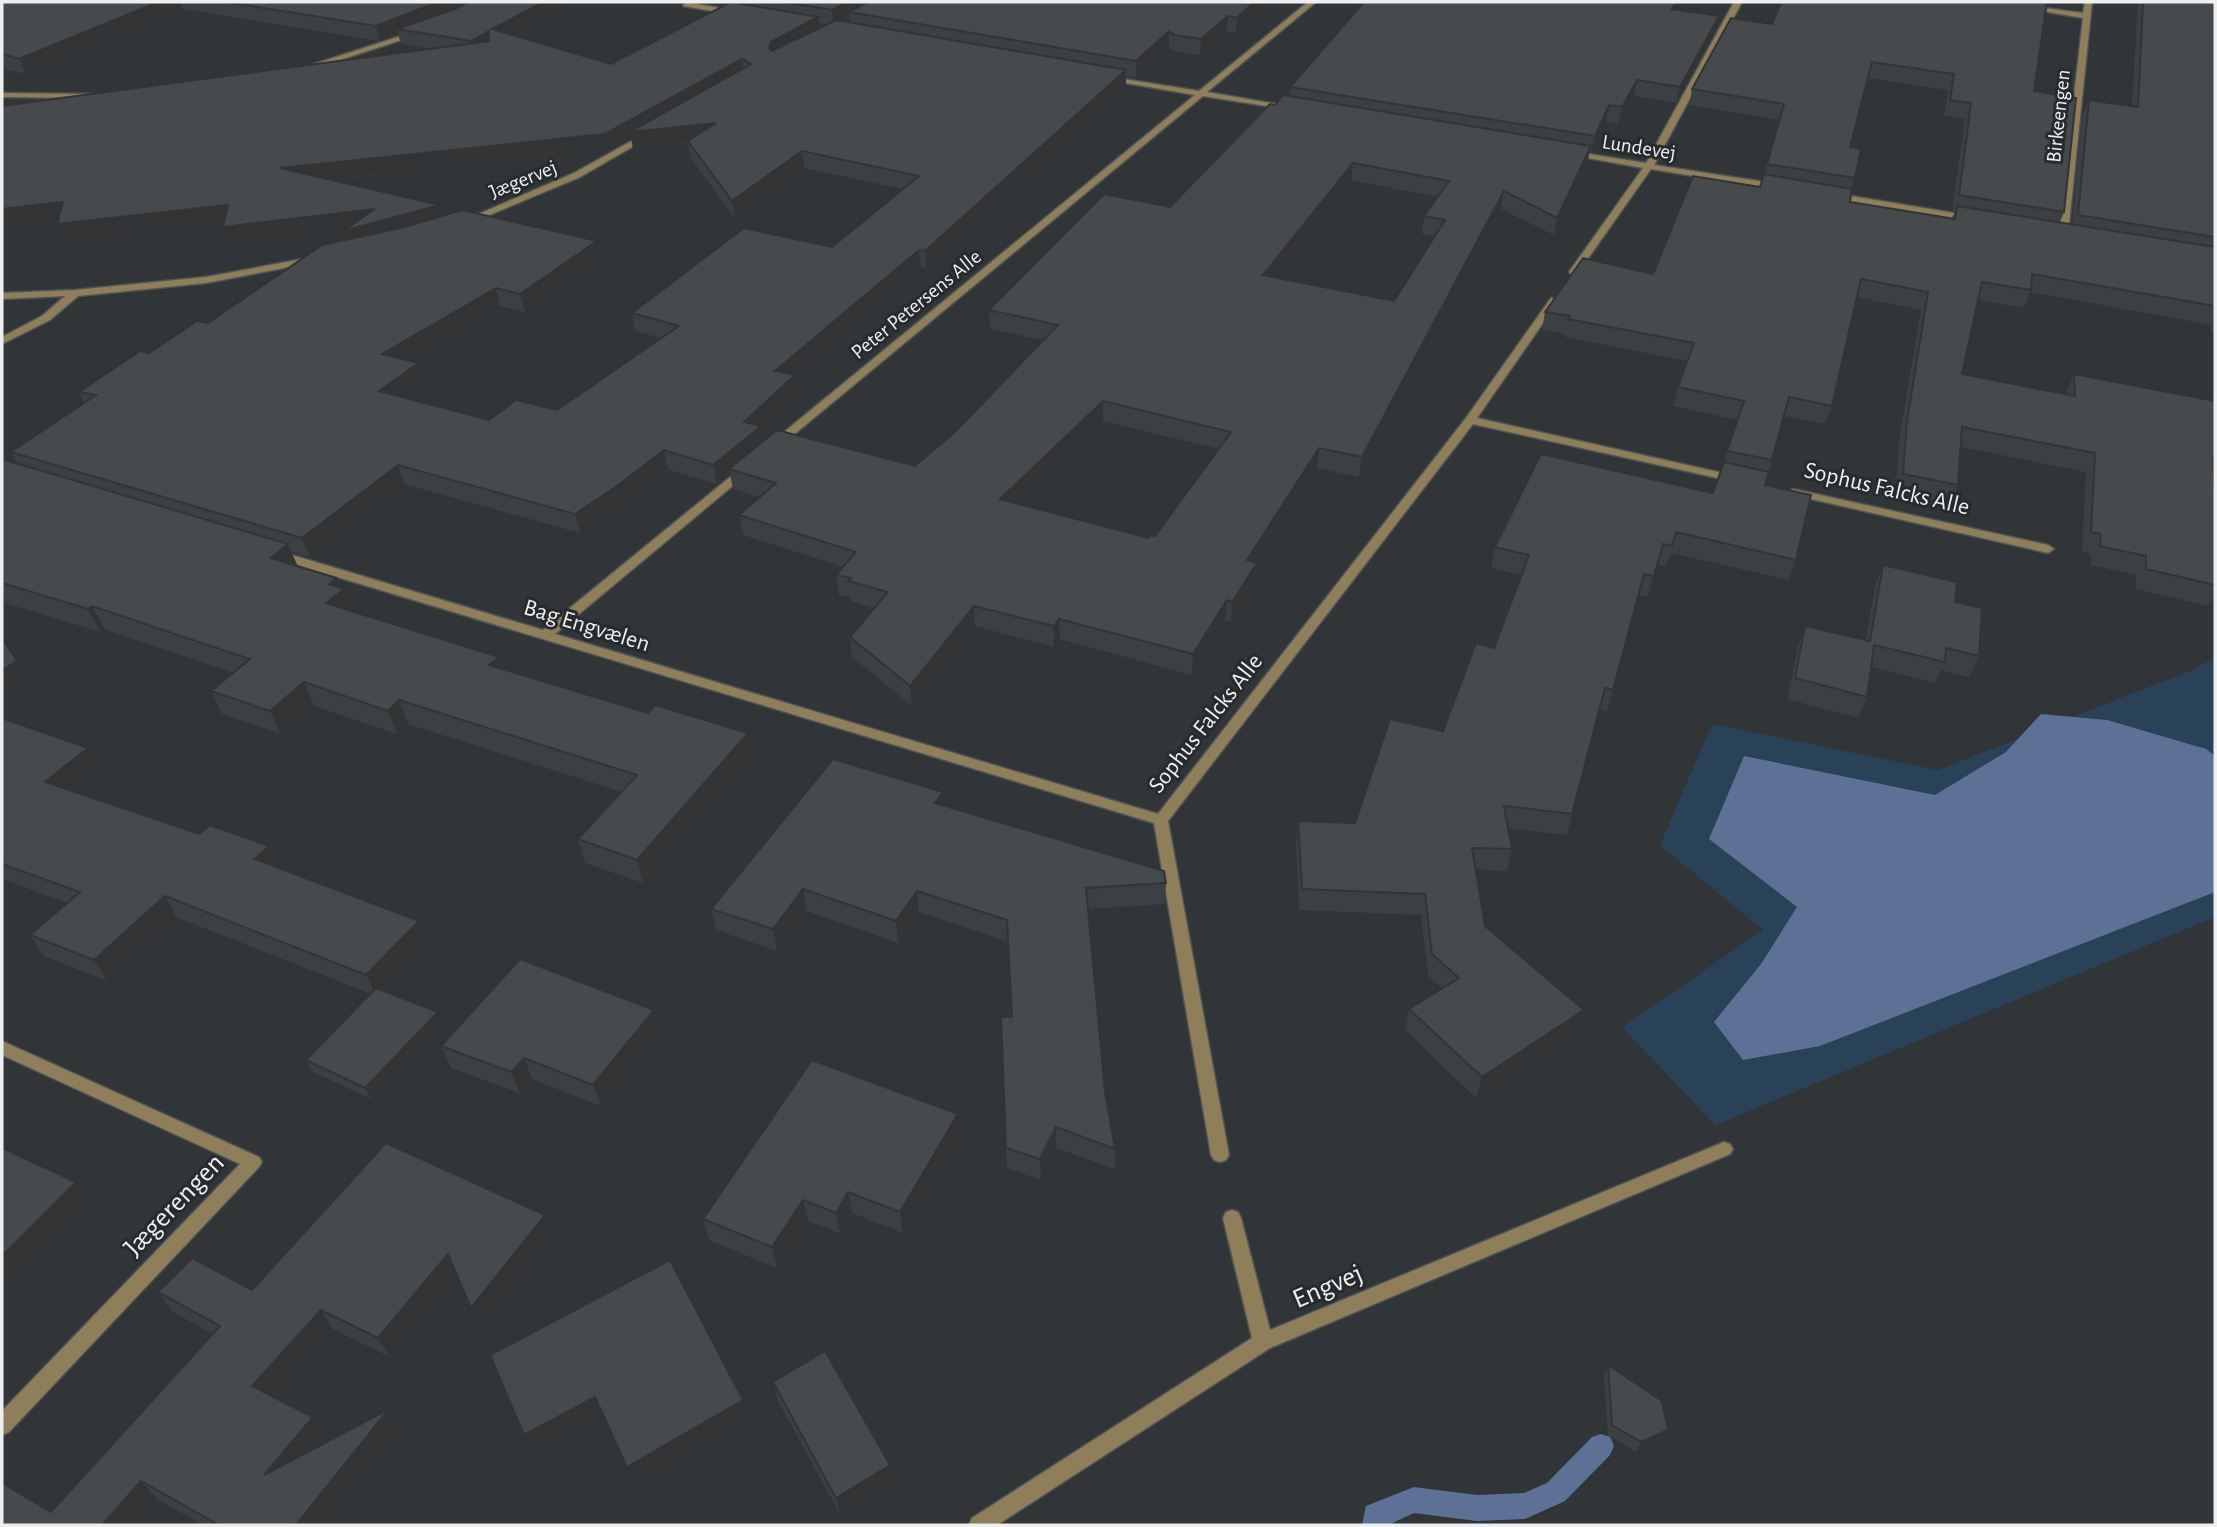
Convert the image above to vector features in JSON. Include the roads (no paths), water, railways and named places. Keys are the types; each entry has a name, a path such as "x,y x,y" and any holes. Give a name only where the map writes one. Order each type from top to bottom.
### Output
{"street":[{"name":"Peter Petersens Alle","path":"768,451 1312,2"},
{"name":"Sophus Falcks Alle","path":"1220,1155 1161,820 1470,420 1649,166 1738,2"},
{"name":"Birkeengen","path":"2063,234 2088,2"},
{"path":"686,4 740,14"},
{"path":"2021,7 2086,16"},
{"path":"297,70 396,43 427,30"},
{"path":"1094,75 1297,109"},
{"path":"2,95 105,96"},
{"name":"Jægervej","path":"450,226 577,175 662,127"},
{"name":"Lundevej","path":"1554,151 1787,189"},
{"path":"1828,195 1980,220"},
{"path":"2049,232 2075,236"},
{"path":"2,296 75,293 206,280 318,259"},
{"path":"2,341 46,318 75,293"},
{"path":"1470,420 1752,483"},
{"path":"544,636 757,460"},
{"name":"Sophus Falcks Alle","path":"1779,489 2048,549"},
{"name":"Bag Engvælen","path":"266,552 1161,820"},
{"name":"Jægerengen","path":"2,1048 253,1161 2,1425"},
{"name":"Engvej","path":"979,1525 1263,1342 1724,1149"},
{"path":"1232,1217 1263,1342"}],"waterway":[{"path":"1375,1525 1375,1515 1414,1500 1477,1508 1525,1506 1556,1492 1601,1446"}]}
